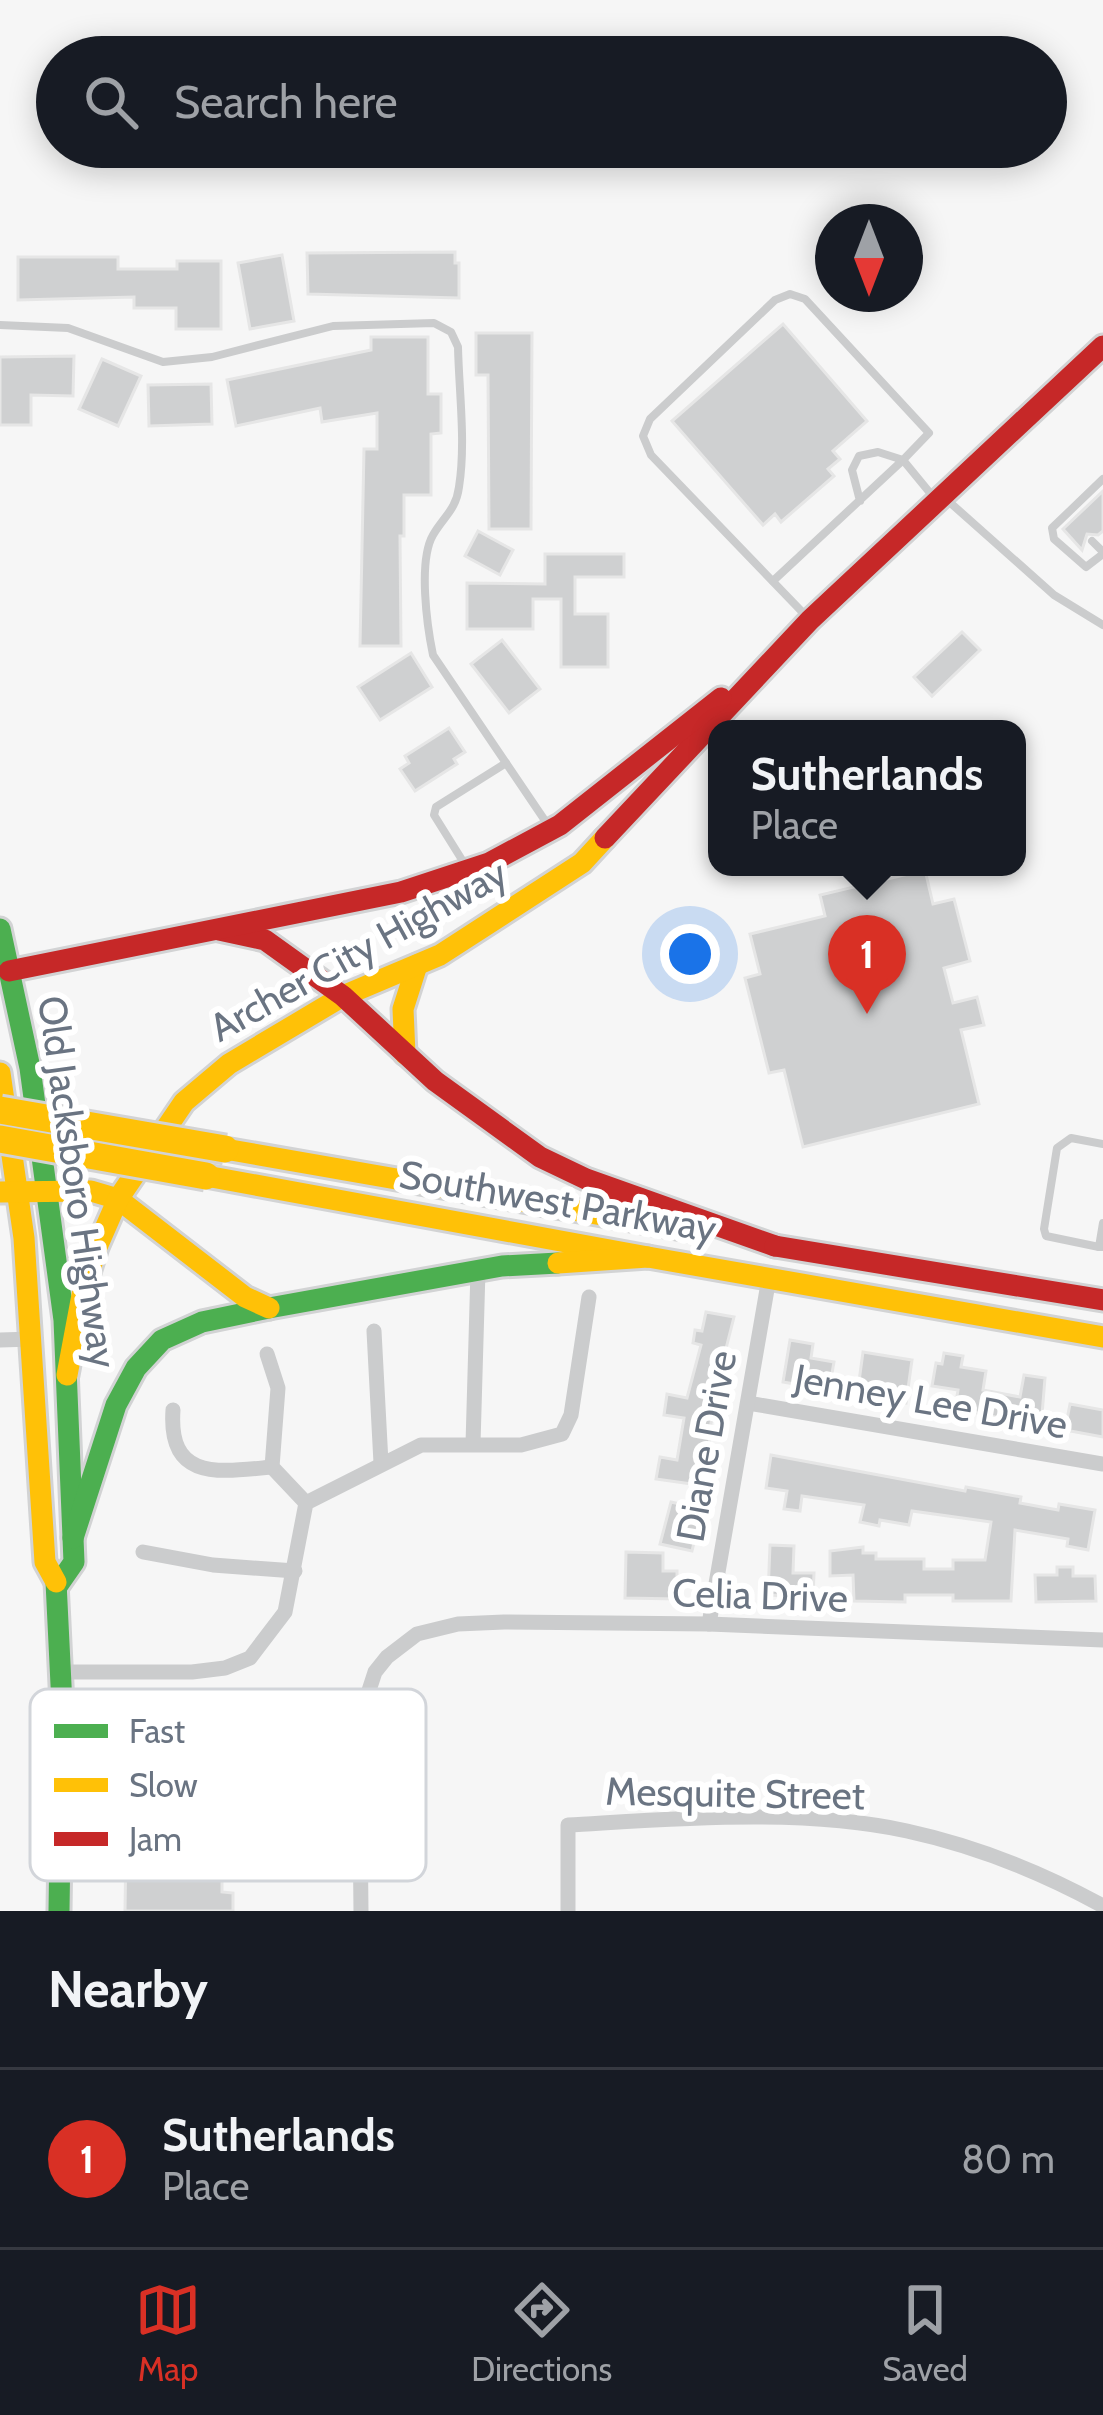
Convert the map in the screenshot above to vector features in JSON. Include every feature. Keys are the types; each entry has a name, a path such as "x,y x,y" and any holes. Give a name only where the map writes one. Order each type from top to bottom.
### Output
{"main road":[{"name":"Archer City Highway","path":"717,720 810,620 1103,346"},
{"name":"Archer City Highway","path":"4,971 401,892 468,870 551,830 780,652"},
{"name":"Archer City Highway","path":"67,1375 82,1295 118,1199 184,1102 229,1064 343,996 457,944 583,863 708,729"},
{"name":"Old Jacksboro Highway","path":"0,929 4,971 30,1068 67,1375 74,1562 58,1585"},
{"path":"219,930 265,940 343,996 435,1082 540,1157 656,1205 775,1246"},
{"path":"405,1054 400,1024 404,993 417,965"},
{"name":"Old Jacksboro Highway","path":"0,1073 9,1192 33,1340 45,1562 58,1585 61,1689"},
{"name":"Southwest Parkway","path":"0,1111 1103,1300"},
{"name":"Southwest Parkway","path":"0,1138 1103,1337"},
{"path":"9,1192 91,1191 118,1199 245,1297 269,1308"},
{"path":"73,1538 116,1405 136,1368 162,1340 202,1322 478,1270 648,1257"},
{"path":"978,1316 986,1281"},
{"name":"Old Jacksboro Highway","path":"59,1881 59,1911"}],"street":[{"path":"473,1444 478,1270"},
{"name":"Diane Drive","path":"709,1624 769,1278"},
{"path":"306,1503 421,1445 521,1445 562,1434 571,1415 590,1297"},
{"path":"374,1331 381,1463"},
{"path":"0,1340 33,1340"},
{"path":"267,1354 278,1388 272,1467 306,1503"},
{"name":"Jenney Lee Drive","path":"748,1402 1103,1464"},
{"path":"173,1411 171,1438 181,1457 203,1469 272,1467"},
{"path":"61,1672 192,1672 225,1668 250,1658 285,1612 306,1503"},
{"path":"143,1552 212,1565 296,1571"},
{"name":"Celia Drive","path":"369,1689 386,1657 416,1634 458,1624 709,1624 1103,1640"},
{"name":"Mesquite Street","path":"568,1911 568,1825 786,1820 902,1830 1006,1859 1103,1906"},
{"name":"Celia Drive","path":"361,1881 361,1911"}],"lane":[{"path":"773,581 928,433 805,299 790,294 775,300 650,419 643,436 651,455 810,620"},
{"path":"0,325 68,328 164,362 212,357 333,326 434,323 451,332 458,347 460,484 454,511 433,536 427,558 427,628 433,655 551,830"},
{"path":"860,501 852,470 860,456 878,452 903,460 941,500 1054,595 1103,626"},
{"path":"1092,541 1103,553 1086,567 1054,539 1052,528 1081,506 1103,480"},
{"path":"468,870 434,815 436,807 506,763"},
{"path":"1103,1144 1071,1138 1057,1148 1044,1229 1054,1239 1101,1247 1103,1223"}],"building":[{"path":"455,252 459,298 308,294 307,253"},
{"path":"282,255 294,321 250,329 238,263"},
{"path":"18,257 118,257 118,269 177,269 177,261 221,261 221,329 176,329 176,308 134,308 134,297 18,300"},
{"path":"783,324 867,421 833,451 840,459 828,469 834,476 781,522 775,514 763,525 672,421"},
{"path":"476,333 532,333 531,529 489,529 488,375 476,375"},
{"path":"371,337 428,337 428,394 441,394 441,433 431,434 431,495 404,495 401,646 360,646 364,449 377,449 377,413 322,422 320,408 236,426 227,380 371,350"},
{"path":"74,356 73,396 31,395 31,425 0,425 0,357"},
{"path":"102,359 141,376 118,426 79,409"},
{"path":"211,384 212,424 149,426 148,385"},
{"path":"1103,491 1103,531 1087,534 1082,550 1063,529"},
{"path":"478,531 513,550 500,575 465,556"},
{"path":"545,554 624,554 624,577 575,577 575,614 608,614 608,667 561,667 561,599 533,599 533,629 467,629 467,583 545,584"},
{"path":"962,632 980,650 932,696 914,677"},
{"path":"502,640 540,689 509,713 471,664"},
{"path":"411,653 432,687 380,720 358,687"},
{"path":"449,728 465,752 454,759 457,764 415,791 400,769 409,763 405,756"},
{"path":"900,876 926,876 933,904 954,899 970,961 944,968 953,1003 977,997 984,1025 961,1030 979,1104 803,1147 784,1070 769,1073 745,978 760,974 750,934 825,916 820,895"},
{"path":"706,1312 734,1317 718,1380 722,1381 711,1423 706,1486 656,1479 660,1457 677,1460 684,1418 664,1415 667,1394 687,1398 701,1345 693,1343 695,1330 702,1331"},
{"path":"790,1340 813,1344 811,1358 834,1362 829,1390 783,1382"},
{"path":"863,1352 912,1360 906,1403 857,1396"},
{"path":"944,1353 963,1356 961,1367 986,1371 983,1390 1020,1397 1024,1375 1045,1378 1041,1427 955,1408 958,1390 932,1386 936,1363 942,1364"},
{"path":"1070,1404 1103,1410 1103,1437 1065,1430"},
{"path":"771,1455 1021,1497 1020,1503 1058,1510 1059,1504 1095,1510 1088,1550 1067,1546 1068,1539 1015,1530 1011,1601 905,1595 905,1602 854,1601 853,1575 830,1576 830,1551 863,1547 863,1553 876,1553 876,1559 924,1559 924,1569 953,1569 953,1560 985,1560 991,1522 912,1511 909,1525 880,1520 879,1526 860,1522 864,1505 802,1496 800,1511 784,1509 787,1491 766,1488"},
{"path":"671,1502 702,1509 692,1551 660,1544"},
{"path":"770,1545 794,1546 793,1573 814,1573 813,1597 768,1595"},
{"path":"626,1552 663,1553 663,1571 677,1571 677,1599 625,1598"},
{"path":"1057,1567 1073,1567 1073,1576 1095,1576 1096,1601 1036,1602 1035,1575 1057,1575"},
{"path":"125,1881 222,1881 222,1892 233,1893 233,1911 125,1911"}],"traffic: fast":[{"path":"0,929 30,1068 64,1320 74,1562 58,1585"},
{"path":"73,1538 116,1405 136,1368 162,1340 202,1322 269,1308 502,1266 558,1263"},
{"path":"56,1582 61,1689"},
{"path":"59,1881 59,1911"}],"traffic: slow":[{"path":"67,1375 82,1295 97,1247 118,1199 184,1102 229,1064 343,996 440,955 582,863 605,838"},
{"path":"405,1054 403,1009 417,965"},
{"path":"0,1073 24,1238 45,1562 56,1582"},
{"path":"0,1110 225,1149"},
{"path":"0,1139 206,1176"},
{"path":"225,1149 688,1230"},
{"path":"206,1176 648,1257"},
{"path":"0,1192 91,1191 118,1199 245,1297 269,1308"},
{"path":"558,1263 648,1257 1103,1337"}],"traffic: jam":[{"path":"716,720 810,620 1103,346"},
{"path":"9,971 401,892 489,863 560,825 721,698"},
{"path":"605,838 708,728"},
{"path":"219,930 265,940 343,996 435,1081 540,1157 586,1179 775,1246"},
{"path":"775,1246 1103,1300"}],"place":[{"name":"Sutherlands","path":"867,1014"}]}
